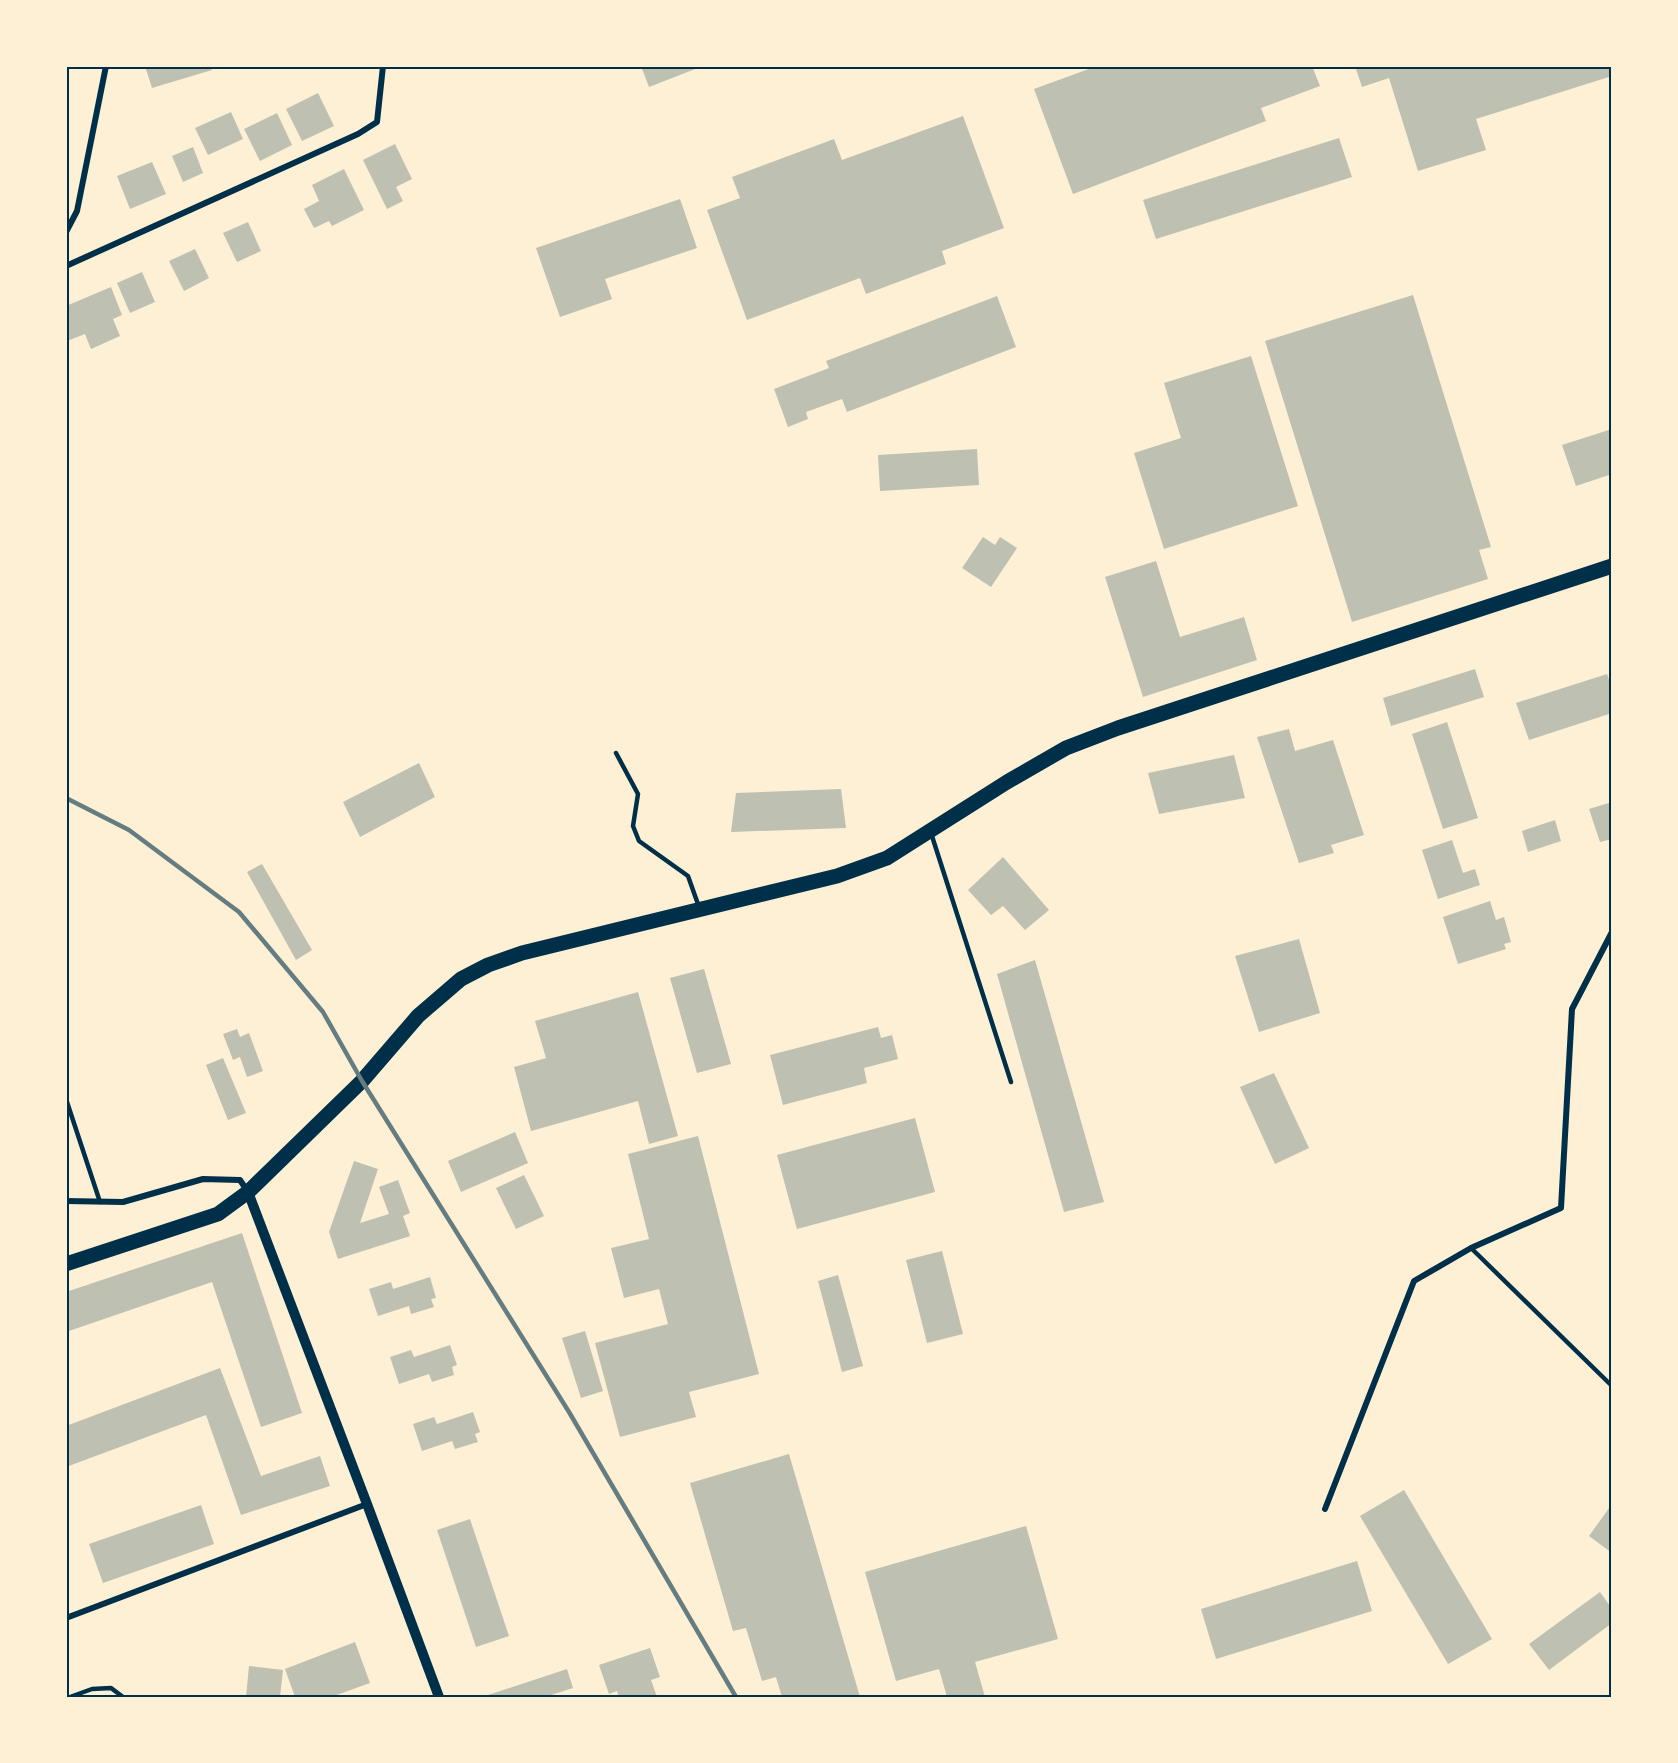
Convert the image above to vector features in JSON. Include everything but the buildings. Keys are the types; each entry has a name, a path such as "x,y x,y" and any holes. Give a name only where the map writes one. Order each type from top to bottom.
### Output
{"main road":[{"path":"66,1264 218,1214 248,1192 362,1081 418,1016 461,979 488,965 522,953 837,876 888,858 1007,782 1076,744 1118,728 1612,566"}],"street":[{"path":"66,232 77,211 106,66"},
{"path":"66,266 358,134 376,122 383,66"},
{"path":"1325,1509 1414,1281 1471,1248 1561,1208 1572,1009 1612,932"},
{"path":"66,1201 123,1202 203,1179 240,1180 248,1192 438,1697"},
{"path":"66,1618 367,1504"}],"lane":[{"path":"616,753 638,794 633,826 639,841 688,876 699,910"},
{"path":"930,830 1011,1082"},
{"path":"66,1098 100,1202"},
{"path":"1471,1248 1612,1386"},
{"path":"70,1697 92,1689 111,1688 123,1697"}],"railway":[{"path":"66,798 129,830 239,912 323,1012 362,1081 569,1412 736,1697"}]}
